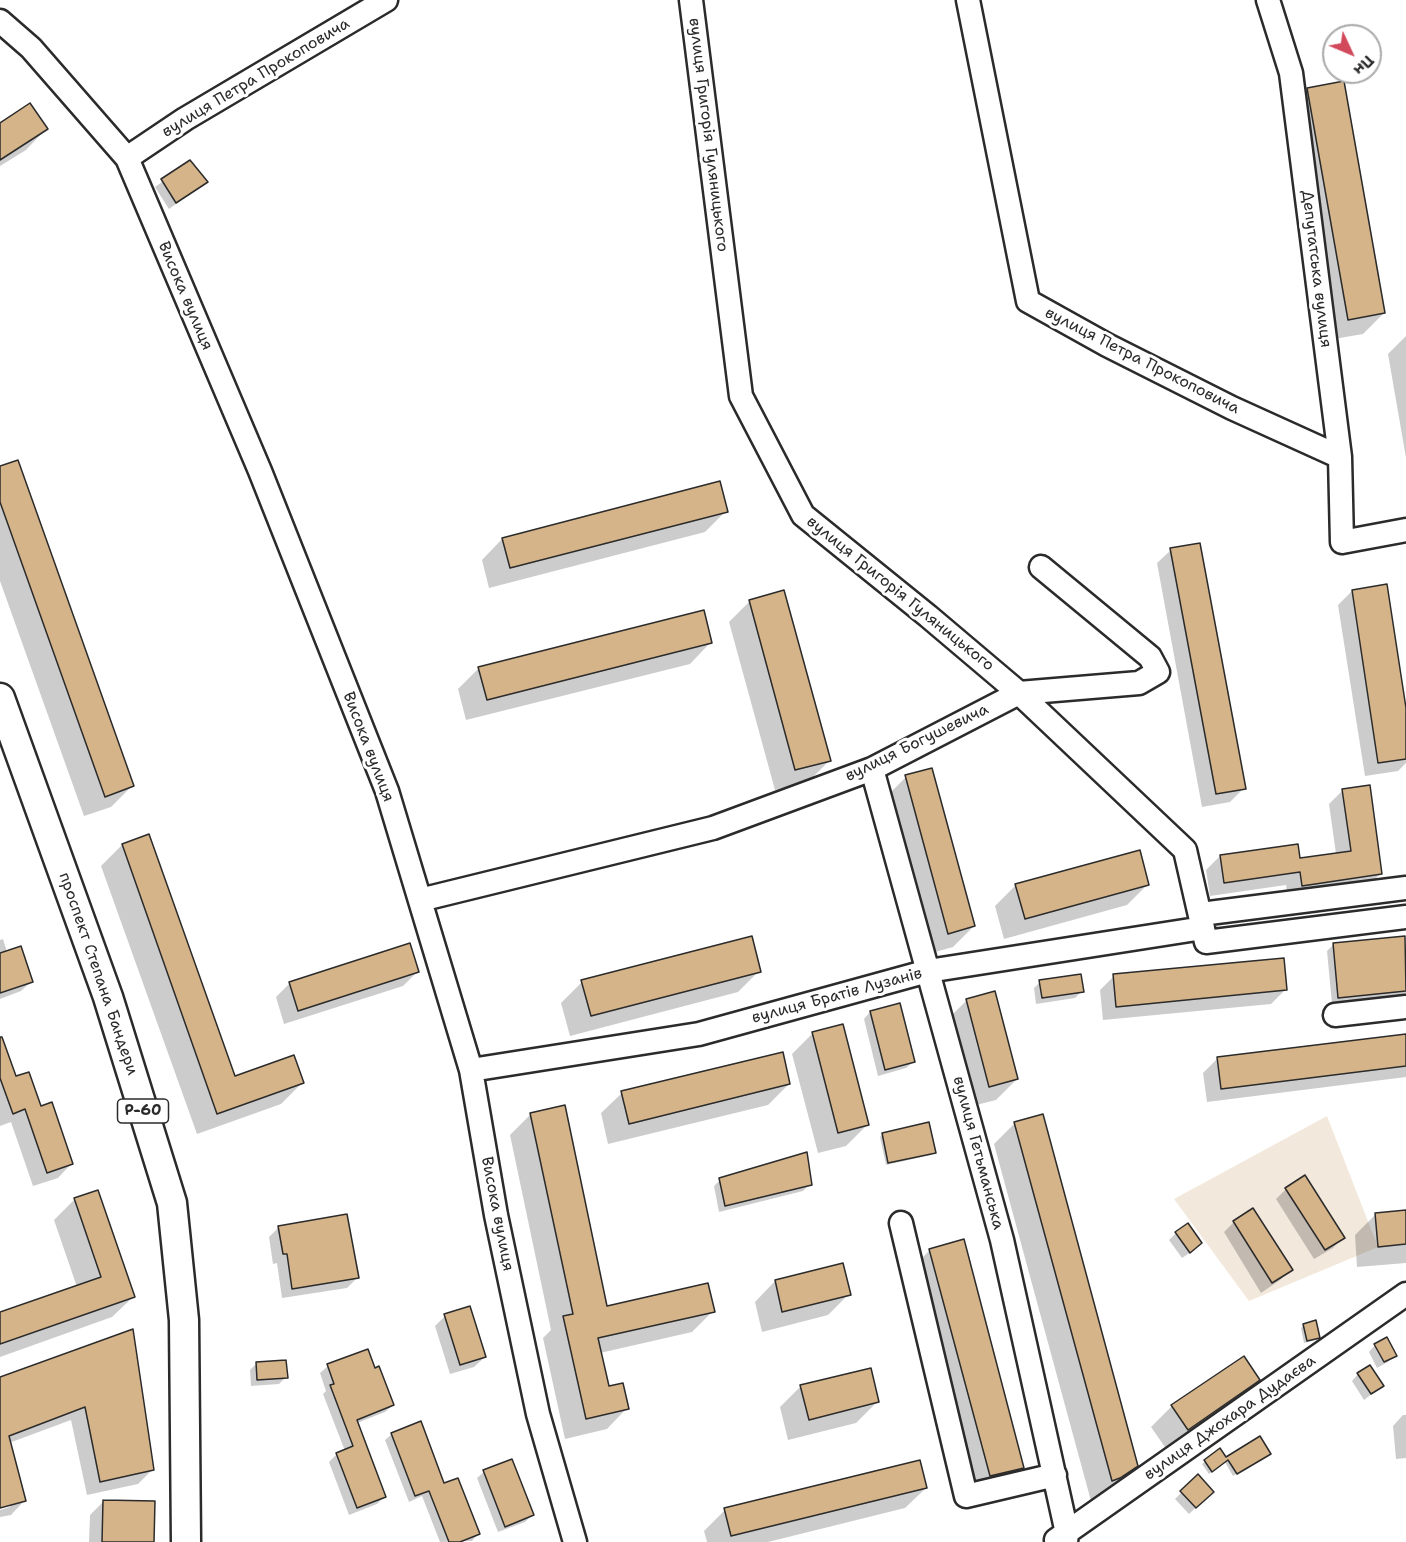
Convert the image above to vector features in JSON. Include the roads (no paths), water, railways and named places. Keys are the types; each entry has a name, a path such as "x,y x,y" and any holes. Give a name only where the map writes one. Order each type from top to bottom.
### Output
{"main road":[{"name":"проспект Степана Бандери","path":"0,698 108,997 172,1203 184,1320 186,1542"}],"street":[{"name":"вулиця Петра Прокоповича","path":"127,158 185,119 386,0"},
{"name":"вулиця Григорія Гуляницького","path":"690,0 741,396 803,515 1019,693 1185,850 1203,928"},
{"name":"вулиця Петра Прокоповича","path":"968,0 1028,301 1107,345 1232,408 1340,457"},
{"name":"Депутатська вулиця","path":"1269,0 1291,73 1340,457 1342,542 1406,530"},
{"name":"Висока вулиця","path":"0,21 30,48 127,158 260,471 387,791 471,1070 496,1215 538,1414 575,1542"},
{"name":"вулиця Богушевича","path":"420,900 713,828 872,769 1019,693 1139,683 1158,672 1150,657 1041,567"},
{"name":"вулиця Гетьманська","path":"872,769 1002,1240 1055,1475 1062,1539"},
{"name":"вулиця Братів Лузанів","path":"471,1070 699,1034 928,971 1203,928 1406,888"},
{"name":"вулиця Братів Лузанів","path":"1203,928 1406,917"},
{"path":"1335,1015 1406,1006"},
{"path":"901,1223 966,1496 1055,1475"},
{"name":"вулиця Джохара Дудаєва","path":"1062,1539 1406,1294"}]}
